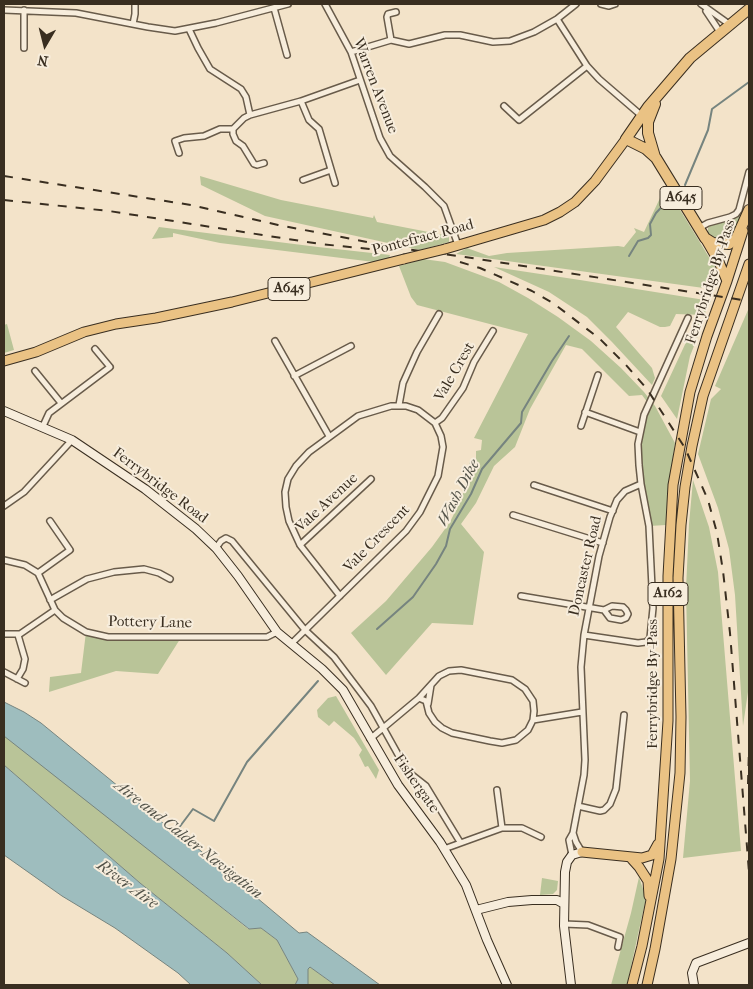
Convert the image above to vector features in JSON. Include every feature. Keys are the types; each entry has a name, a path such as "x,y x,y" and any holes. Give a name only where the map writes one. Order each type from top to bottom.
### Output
{"highway":[{"name":"Pontefract Road","path":"626,139 642,116 690,58 749,9"},
{"name":"A645","path":"656,100 648,122 648,133 656,158"},
{"path":"632,129 650,142"},
{"name":"A645","path":"626,139 646,149 656,158 705,238"},
{"path":"705,238 713,243 729,244 736,239 749,210"}],"main road":[{"name":"Pontefract Road","path":"4,366 21,357 84,332 232,302 404,260 544,220 574,202 595,182 626,139"},
{"name":"Ferrybridge By-Pass","path":"632,985 659,860 668,721 668,576 674,485 690,392 749,210"},
{"path":"705,238 719,262 727,281"},
{"name":"Ferrybridge By-Pass","path":"646,985 655,949 671,859 680,773 681,717 678,578 685,487 703,396 749,264"},
{"name":"Pontefract Road","path":"4,361 21,357"},
{"name":"Ferrybridge Road","path":"4,411 43,426 72,440 145,489 196,529 216,548 269,621"},
{"name":"Fishergate","path":"269,621 277,632 322,669 342,690 400,788 444,849 466,885 486,940 506,985"},
{"path":"572,855 582,852 642,858 652,855 660,840"},
{"name":"Doncaster Road","path":"571,985 564,924 564,890 567,862 572,855"},
{"path":"630,858 639,867 648,881 650,907"},
{"path":"551,900 559,896 564,890"},
{"path":"476,910 508,902 557,900 564,904"},
{"path":"694,985 692,973 696,963 749,943"}],"street":[{"path":"133,24 134,4"},
{"path":"4,10 76,13 164,30 190,29 288,4"},
{"name":"Warren Avenue","path":"325,4 351,52 380,138 390,156 425,186 444,206 458,245"},
{"path":"351,52 391,40 410,44 445,34 493,42 510,41 534,32 576,4"},
{"path":"601,4 609,6 615,4"},
{"path":"702,5 729,24"},
{"path":"702,5 720,32"},
{"path":"278,6 286,55"},
{"path":"24,10 24,48"},
{"path":"391,40 386,17 388,14 396,12"},
{"path":"556,19 587,66 599,79 642,116"},
{"path":"190,29 210,69 242,88 246,96 250,115"},
{"path":"504,106 519,120 587,66"},
{"path":"179,153 175,141 204,136 220,129 233,129 250,115 301,101 360,80"},
{"path":"301,101 309,120 319,129 335,183"},
{"path":"233,129 236,142 242,146 254,164 264,163"},
{"path":"303,180 331,170"},
{"path":"699,228 736,214 739,210 749,172"},
{"path":"434,423 418,410 398,405 403,383 417,352 439,314"},
{"path":"642,484 639,465 640,432 648,403 688,318"},
{"name":"Vale Crest","path":"434,423 442,418 463,388 474,362 493,331"},
{"path":"275,341 329,436"},
{"path":"294,376 351,346"},
{"path":"43,426 49,413 110,367 95,349"},
{"path":"35,371 61,403"},
{"path":"581,426 584,412 598,375"},
{"name":"Vale Crescent","path":"340,596 300,545 289,521 285,492 288,479 296,466 309,452 358,416 398,405"},
{"path":"584,412 640,432"},
{"name":"Vale Crescent","path":"290,644 399,538 420,512 438,476 441,462 443,447 441,436 434,423"},
{"path":"6,505 24,492 72,440"},
{"name":"Vale Avenue","path":"300,545 371,480"},
{"name":"Doncaster Road","path":"572,855 570,840 584,775 585,760 581,667 584,635 603,542 612,511 624,491 642,484 649,526 653,608 650,638 646,642 638,643 584,635"},
{"path":"534,485 612,511"},
{"path":"513,515 603,542"},
{"path":"4,560 25,565 38,573 70,550 50,521"},
{"path":"216,548 226,538 232,541 305,630 334,657 350,677 384,729 405,767 426,786 460,842"},
{"path":"50,600 87,579 114,572 144,569 159,573 170,579"},
{"name":"Pottery Lane","path":"38,573 55,610 63,618 86,632 108,636 267,637 277,632"},
{"path":"520,596 604,610"},
{"path":"4,634 18,635 55,610"},
{"path":"17,679 23,669 24,659 18,635"},
{"path":"370,739 419,698 439,676 449,671 461,670 512,680 525,688 533,701 533,720 528,730 516,740 496,742 442,728 429,713 426,702 419,698"},
{"path":"4,672 26,683"},
{"path":"428,707 431,685"},
{"path":"533,720 582,712"},
{"path":"578,806 600,811 610,804 616,789 624,715"},
{"path":"497,790 502,828"},
{"path":"444,849 502,828 522,828 541,837"},
{"path":"573,833 582,852"},
{"path":"564,924 588,925 620,937 618,947"}],"green space":[{"path":"200,176 281,200 373,218 374,215 377,222 449,236 449,242 420,250 265,216 201,185"},
{"path":"671,195 715,267 714,285 711,289 456,254 467,248 489,256 507,253 624,247 636,232 634,228 644,232 660,198"},
{"path":"740,214 743,215 732,238 716,241 708,235 708,228 711,224 735,218"},
{"path":"159,227 390,255 389,258 374,262 220,243 173,233 173,237 152,239"},
{"path":"423,259 445,262 499,282 558,317 591,341 644,392 655,406 675,443 666,525 649,526 641,484 638,444 648,403 642,395 629,396 582,349 566,345 530,409 515,447 494,466 476,503 461,524 484,552 473,625 432,623 386,675 351,633 386,601 432,547 450,522 462,498 470,461 476,459 476,451 481,450 482,440 474,438 528,334 417,305 411,297 399,266"},
{"path":"494,267 711,301 704,315 676,314 670,326 660,327 628,312 616,327 652,368 655,378 652,385 587,317 549,292"},
{"path":"748,310 749,685 743,726 735,595 729,549 718,508 698,454 711,399 721,389 715,386"},
{"path":"700,320 704,321 690,356 677,419 661,396 695,323"},
{"path":"7,324 14,350 4,353 4,325"},
{"path":"693,480 709,527 718,572 741,851 683,858 690,781 686,589"},
{"path":"86,632 108,637 182,636 158,674 116,671 49,692 50,677 81,673"},
{"path":"336,696 379,770 376,779 368,766 365,767 359,755 362,750 354,738 334,721 329,726 318,717 317,710 328,698"},
{"path":"4,736 19,745 248,929 261,928 277,940 298,979 295,985 262,985 227,953 140,883 4,765"},
{"path":"639,877 646,898 627,985 611,985 631,913"},
{"path":"542,878 558,881 557,890 553,894 540,895"},
{"path":"310,967 335,985 308,985 308,969"}],"water":[{"path":"4,702 41,723 168,827 177,831 299,933 307,932 380,985 335,985 310,967 308,969 308,985 295,985 298,979 277,940 261,928 249,929 4,736"},
{"name":"River Aire","path":"4,765 140,883 227,953 262,985 191,985 178,973 115,928 62,896 4,855"}],"waterway":[{"name":"Wash Dike","path":"685,185 708,130 712,109 749,82"},
{"name":"Wash Dike","path":"629,256 638,241 651,235 650,224 656,213 670,198"},
{"name":"Wash Dike","path":"377,629 413,597 436,564 446,546 450,529 471,494 482,469 521,423 522,412 569,336"},
{"name":"Wash Dike","path":"175,833 193,809 214,821 247,762 318,681"}],"railway":[{"path":"4,176 191,205 278,225 399,248 749,301"},
{"path":"4,200 109,211 320,244 370,249"},
{"path":"460,262 480,268 532,291 553,303 600,339 647,389 685,448 708,500 717,533 723,571 730,633 749,872"},
{"path":"748,784 749,748"}],"water label":[{"name":"Aire and Calder Navigation","path":"188,840"}]}
